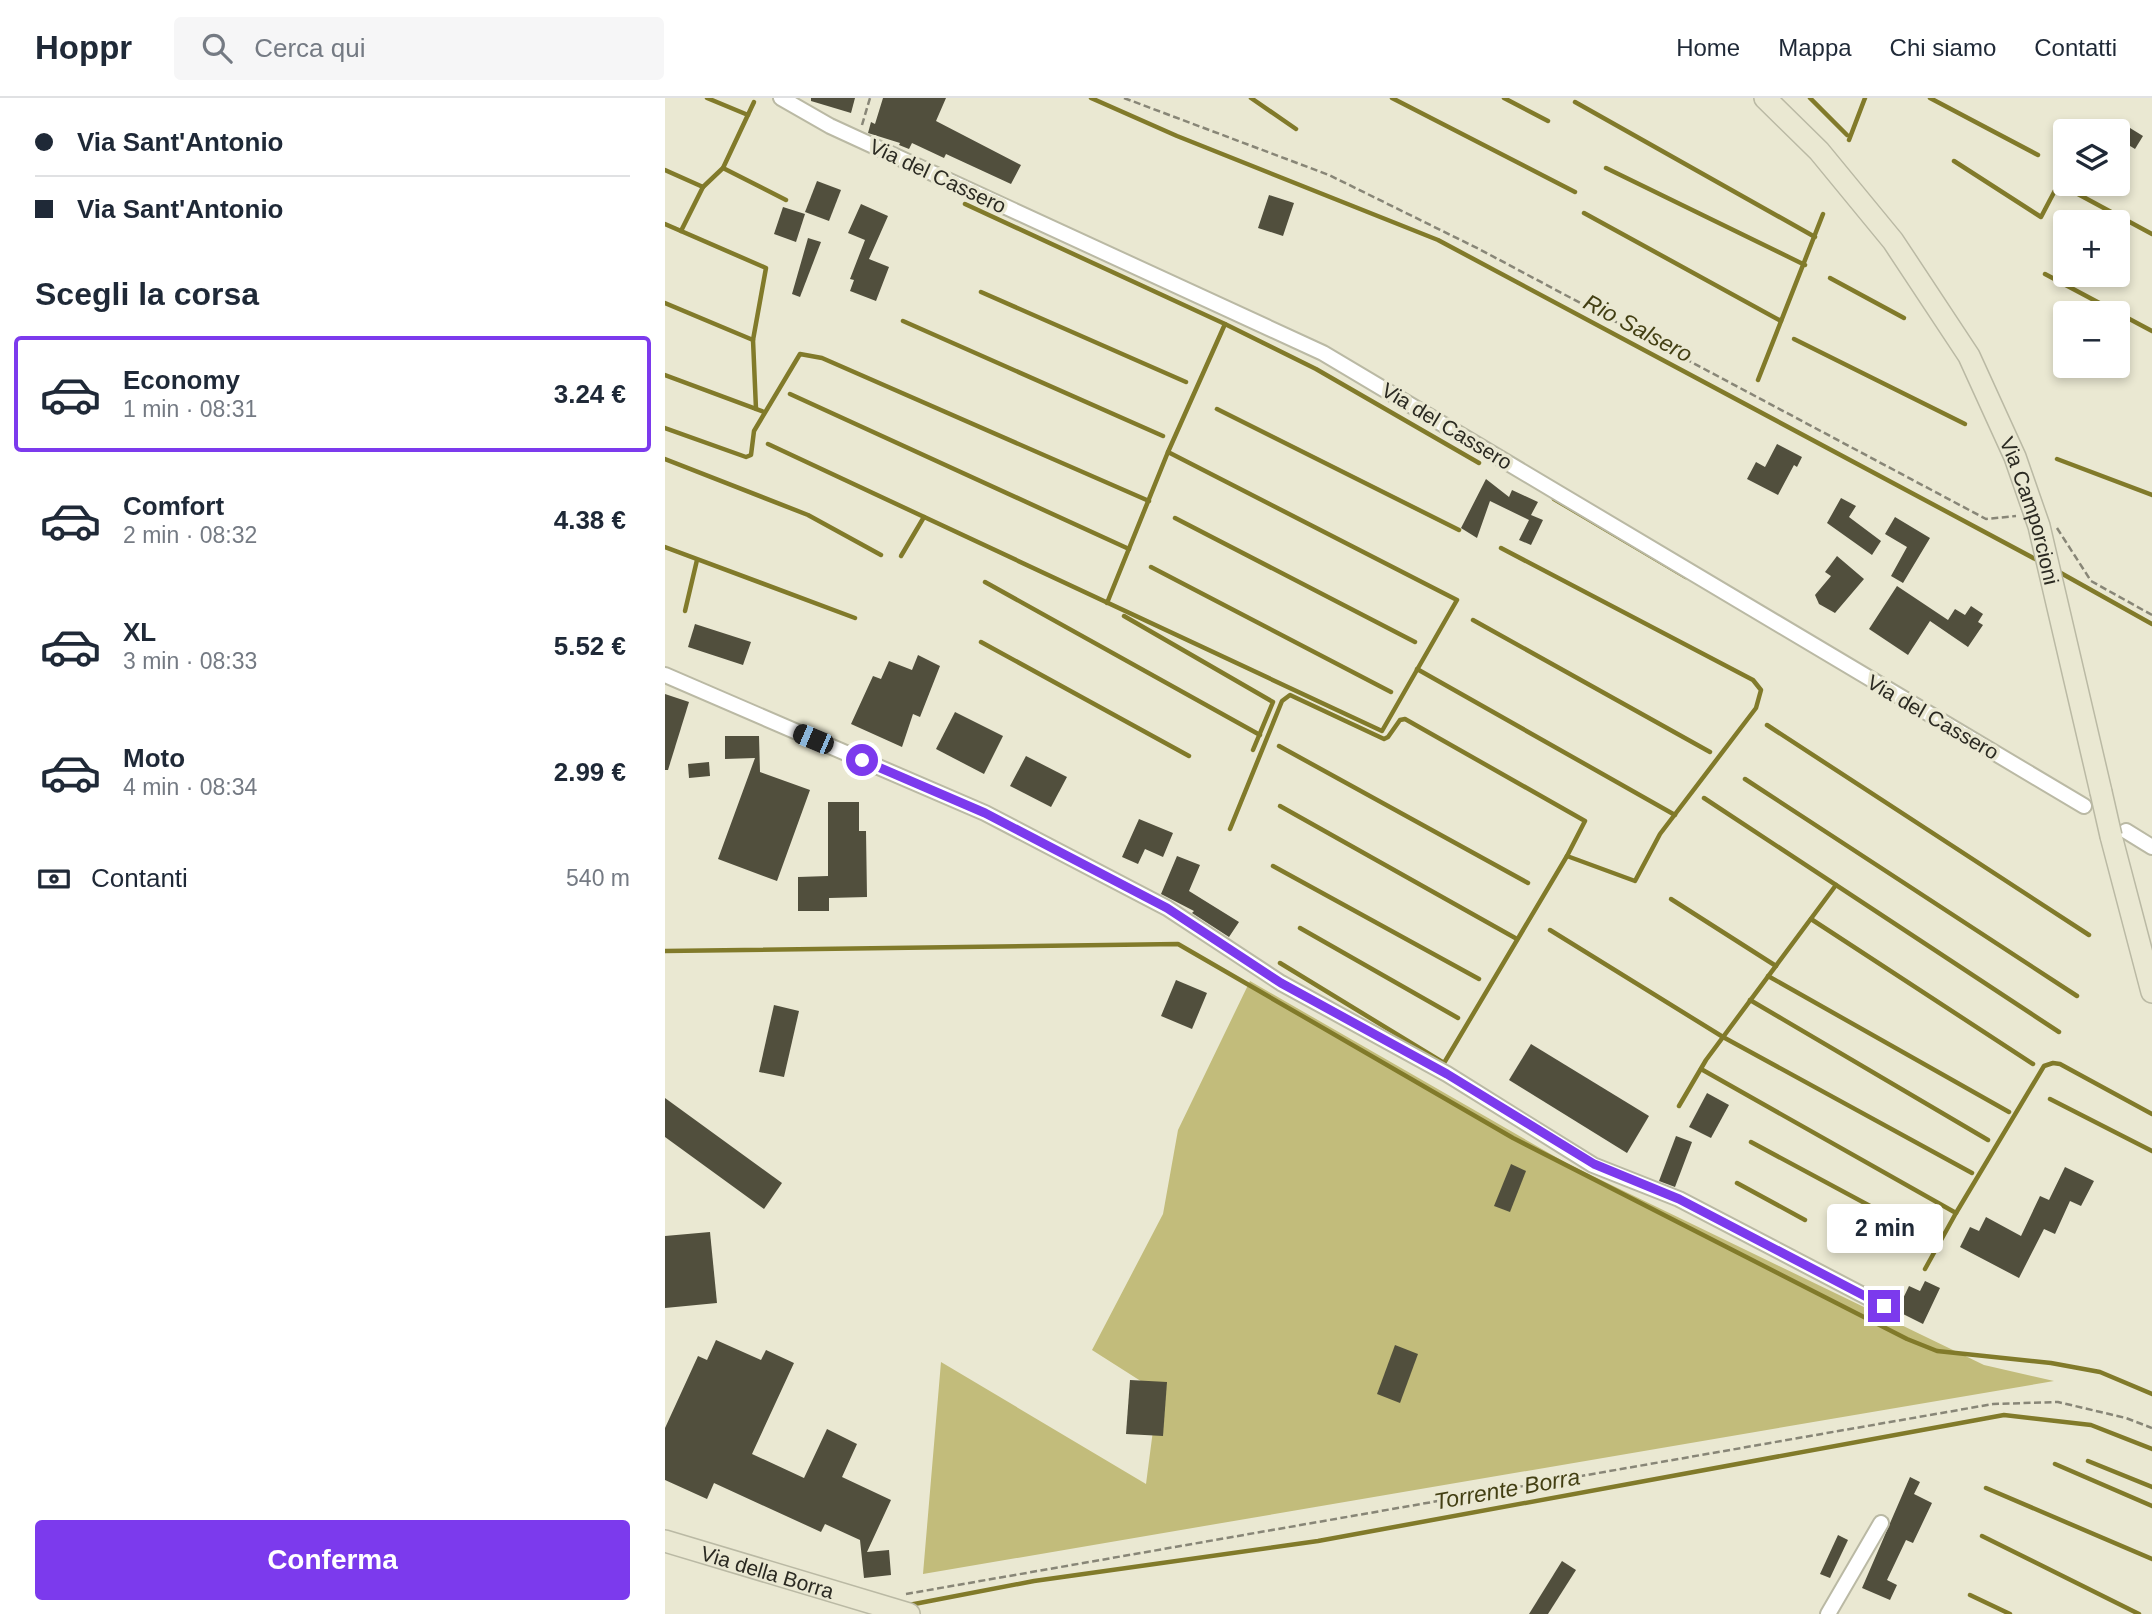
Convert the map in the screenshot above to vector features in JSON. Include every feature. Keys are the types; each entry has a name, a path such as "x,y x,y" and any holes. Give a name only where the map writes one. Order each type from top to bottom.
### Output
{"main road":[{"name":"Via Camporcioni","path":"1765,98 1819,151 1893,241 1969,356 2015,457 2037,520 2101,792 2118,833 2152,992"},
{"name":"Via della Borra","path":"670,1541 816,1587 908,1604"}],"street":[{"name":"Via del Cassero","path":"781,98 830,126 1323,353 2084,806"},
{"path":"665,676 985,813 1167,908 1281,983 1447,1074 1594,1164 1679,1199 1884,1306"},
{"path":"2118,833 2152,847"},
{"path":"1828,1614 1881,1524"}],"path":[{"path":"858,138 870,98"},
{"path":"1124,98 1329,174 1479,249 1986,519 2037,520 2060,529 2091,581 2152,615"},
{"path":"908,1604 1993,1404 2058,1402 2152,1428"}],"shaded area":[{"path":"1250,981 1568,1164 1984,1365 2054,1381 923,1574 941,1362 1146,1484 1158,1392 1092,1350 1163,1214 1178,1130"}],"building":[{"path":"811,98 855,98 851,113 811,101"},
{"path":"883,98 946,98 936,121 1021,165 1011,184 946,154 944,158 912,143 909,149 899,145 900,143 868,133 871,122 875,124"},
{"path":"2130,128 2143,136 2135,149 2130,146"},
{"path":"817,181 841,190 829,221 805,212"},
{"path":"1269,195 1294,203 1283,236 1258,228"},
{"path":"861,204 888,216 869,259 889,267 876,301 850,291 854,280 850,279 865,240 848,233"},
{"path":"783,207 805,214 796,242 774,234"},
{"path":"808,238 821,242 800,297 792,294"},
{"path":"1777,444 1802,457 1797,467 1794,465 1778,495 1747,479 1756,462 1765,467"},
{"path":"1486,479 1509,497 1512,490 1538,502 1531,515 1543,520 1531,545 1519,540 1529,520 1490,501 1477,538 1461,528"},
{"path":"1841,498 1856,506 1849,517 1881,541 1872,555 1827,523"},
{"path":"1895,517 1930,538 1903,583 1891,576 1907,547 1885,534"},
{"path":"1837,556 1864,579 1835,613 1819,604 1815,595 1831,576 1825,572"},
{"path":"1897,586 1948,620 1955,609 1965,615 1971,606 1983,614 1978,622 1983,625 1968,647 1930,621 1908,655 1869,629"},
{"path":"695,624 751,642 743,665 688,647"},
{"path":"918,655 940,666 920,717 913,714 902,747 851,724 873,676 881,679 889,661 912,670"},
{"path":"665,694 689,702 668,770 665,770"},
{"path":"955,712 1003,736 984,774 936,749"},
{"path":"725,736 759,736 760,772 810,790 777,881 718,859 755,758 725,759"},
{"path":"1026,756 1067,777 1051,807 1010,786"},
{"path":"709,762 710,776 689,778 688,764"},
{"path":"828,802 859,802 859,831 866,831 867,897 829,898 829,911 798,911 798,877 828,876"},
{"path":"1139,819 1173,833 1163,857 1145,849 1138,864 1122,857"},
{"path":"1177,856 1200,865 1189,891 1239,922 1229,937 1192,913 1194,911 1161,894"},
{"path":"1176,980 1207,993 1192,1029 1161,1016"},
{"path":"774,1005 799,1011 784,1077 759,1072"},
{"path":"1531,1044 1649,1116 1627,1153 1509,1080"},
{"path":"1707,1093 1729,1105 1711,1138 1689,1127"},
{"path":"665,1098 782,1183 764,1209 665,1137"},
{"path":"1676,1136 1692,1142 1675,1187 1659,1181"},
{"path":"1511,1164 1526,1171 1510,1212 1494,1206"},
{"path":"2065,1167 2094,1181 2081,1206 2070,1201 2055,1234 2044,1229 2019,1278 1960,1247 1970,1227 1979,1231 1986,1217 2021,1236 2040,1196 2049,1200"},
{"path":"710,1232 717,1303 665,1308 665,1236"},
{"path":"1925,1281 1940,1288 1923,1324 1897,1311 1909,1286 1920,1291"},
{"path":"716,1340 761,1360 766,1350 794,1363 752,1454 804,1478 827,1429 857,1444 842,1477 891,1500 867,1552 889,1550 891,1575 864,1578 860,1540 825,1524 821,1532 714,1483 707,1499 665,1480 665,1428 698,1356 707,1360"},
{"path":"1395,1345 1418,1354 1400,1403 1377,1394"},
{"path":"1130,1380 1167,1382 1163,1436 1126,1434"},
{"path":"1910,1477 1920,1482 1914,1494 1932,1503 1913,1543 1906,1540 1887,1580 1897,1585 1890,1600 1862,1588"},
{"path":"1838,1535 1848,1540 1830,1578 1820,1574"},
{"path":"1562,1561 1576,1570 1548,1614 1529,1614"}],"waterway":[{"path":"707,98 748,115"},
{"name":"Rio Salsero","path":"1091,98 1177,136 1438,240 2039,561"},
{"path":"1251,98 1296,129"},
{"path":"1392,98 1575,192"},
{"path":"1504,98 1548,121"},
{"path":"1810,98 1847,135"},
{"path":"1849,140 1865,98"},
{"path":"1930,98 2038,155"},
{"path":"681,231 703,187 723,168 754,102"},
{"path":"1575,102 1815,237"},
{"path":"1954,161 2041,217 2053,194"},
{"path":"723,168 786,200"},
{"path":"1606,168 1805,265"},
{"path":"665,170 703,187"},
{"path":"2082,196 2152,234"},
{"path":"965,204 1316,369 1479,463"},
{"path":"1584,213 1781,321"},
{"path":"1758,380 1823,214"},
{"path":"665,224 766,268 753,340 756,409"},
{"path":"2045,274 2152,331"},
{"path":"1830,278 1904,318"},
{"path":"981,292 1186,382"},
{"path":"665,303 753,340"},
{"path":"903,321 1163,436"},
{"path":"1107,603 1168,452 1225,324"},
{"path":"1794,339 1965,424"},
{"path":"665,428 746,457 751,455 754,431 800,354 822,358 1149,501"},
{"path":"665,375 764,412"},
{"path":"790,394 1129,549"},
{"path":"1217,409 1459,530"},
{"path":"768,444 1382,731 1457,600 1168,452"},
{"path":"665,459 808,515 881,555"},
{"path":"2057,459 2152,495"},
{"path":"1554,499 1686,577"},
{"path":"901,556 924,517"},
{"path":"1175,518 1415,642"},
{"path":"665,547 855,618"},
{"path":"1280,963 1444,1063 1567,856 1635,881 1660,834 1756,708 1761,690 1753,680 1501,548"},
{"path":"685,611 697,560"},
{"path":"1151,567 1391,692"},
{"name":"Rio Salsero","path":"2059,572 2152,624"},
{"path":"985,582 1260,735"},
{"path":"1124,616 1273,702 1253,750"},
{"path":"1473,620 1710,752"},
{"path":"981,642 1189,756"},
{"path":"1417,669 1675,815"},
{"path":"1230,829 1282,701 1290,695 1384,739 1400,720 1405,719 1585,821 1567,856"},
{"path":"1767,725 2089,935"},
{"path":"1279,746 1528,883"},
{"path":"1745,779 2077,996"},
{"path":"1704,798 2059,1032"},
{"path":"1280,806 1517,939"},
{"path":"1273,866 1479,979"},
{"path":"1679,1106 1706,1060 1836,885"},
{"path":"1671,899 1776,966"},
{"path":"1811,919 2033,1064"},
{"path":"1300,928 1458,1018"},
{"path":"1550,930 1723,1037 1972,1173"},
{"path":"665,951 1178,944 1513,1138 1907,1339 1937,1351 2051,1363 2100,1372 2152,1394"},
{"path":"1768,976 2009,1112"},
{"path":"1750,1000 1988,1140"},
{"path":"1925,1269 2044,1066 2060,1064 2152,1114"},
{"path":"1701,1069 1956,1213"},
{"path":"2050,1099 2152,1151"},
{"path":"1751,1142 1939,1243"},
{"path":"1737,1183 1805,1220"},
{"name":"Torrente Borra","path":"909,1605 1034,1581 1318,1541 2004,1415 2091,1425 2152,1449"},
{"path":"2088,1461 2152,1487"},
{"path":"2055,1464 2152,1506"},
{"path":"1986,1488 2152,1559"},
{"path":"1982,1536 2139,1614"},
{"path":"1970,1595 2010,1614"}],"route":[{"path":"862,760 985,813 1167,908 1281,983 1447,1074 1594,1164 1679,1199 1884,1306"}]}
